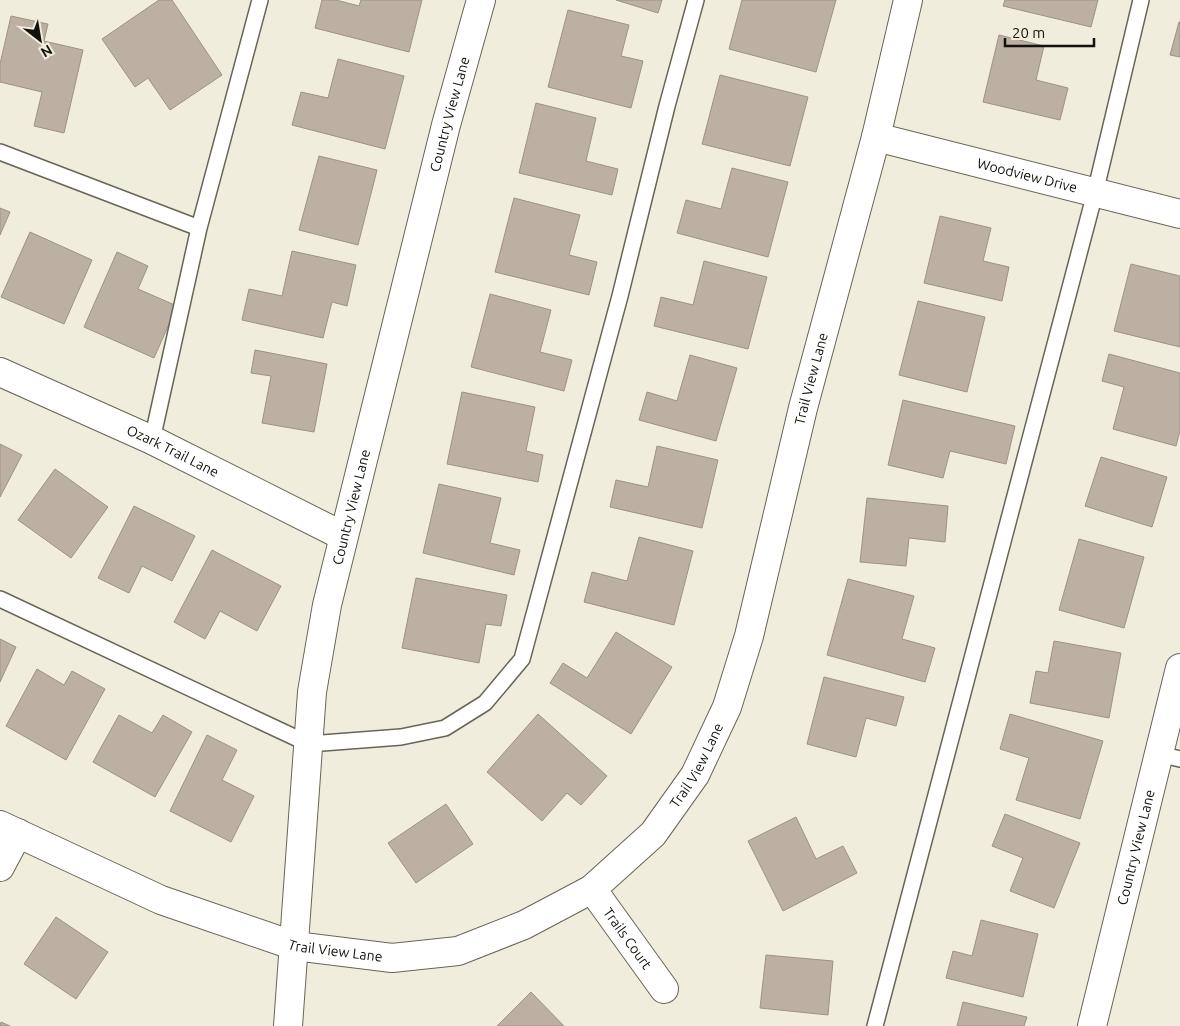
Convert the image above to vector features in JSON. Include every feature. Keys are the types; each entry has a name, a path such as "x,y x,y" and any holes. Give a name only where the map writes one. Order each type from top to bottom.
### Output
{"street":[{"name":"Country View Lane","path":"288,1026 312,692 327,605 446,125 481,0"},
{"name":"Trail View Lane","path":"9,829 161,900 295,946 392,958 458,951 524,925 592,889 653,834 695,775 727,707 749,636 803,408 876,137 908,0"},
{"name":"Woodview Drive","path":"876,137 1180,214"},
{"name":"Ozark Trail Lane","path":"0,372 152,440 343,536"},
{"name":"Country View Lane","path":"1092,1026 1169,756 1180,668"},
{"path":"0,867 9,829"},
{"name":"Trails Court","path":"592,889 664,990"}],"lane":[{"path":"152,440 199,228 260,0"},
{"path":"0,599 309,744 401,737 445,728 485,703 522,659 620,296 667,106 696,0"},
{"path":"875,1026 1095,193 1141,0"},
{"path":"0,152 199,228"}],"building":[{"path":"159,0 172,0 222,75 170,110 148,78 135,87 102,39"},
{"path":"322,0 336,0 359,6 361,0 422,0 409,52 315,28"},
{"path":"616,0 662,0 658,13"},
{"path":"742,0 836,0 816,72 729,49"},
{"path":"1005,0 1098,0 1091,27 1003,6"},
{"path":"568,10 629,25 621,56 643,61 631,108 548,87"},
{"path":"11,16 48,24 44,41 83,50 64,133 34,126 42,92 0,82 0,64"},
{"path":"1180,22 1180,57 1170,55"},
{"path":"999,35 1044,46 1036,80 1068,88 1060,120 983,102"},
{"path":"338,59 404,76 385,149 292,125 301,92 328,98"},
{"path":"720,75 808,97 790,166 702,144"},
{"path":"536,103 596,118 586,161 618,169 612,195 519,173"},
{"path":"319,156 377,170 358,245 299,230"},
{"path":"732,168 788,182 768,257 677,233 686,200 721,209"},
{"path":"514,198 580,215 569,255 597,262 589,295 495,272"},
{"path":"0,208 10,212 0,235"},
{"path":"940,216 991,228 983,261 1009,267 1002,301 924,283"},
{"path":"30,232 92,260 64,324 1,297"},
{"path":"292,251 356,265 347,306 332,302 323,338 242,320 249,289 282,296"},
{"path":"117,252 148,266 138,289 177,306 154,358 84,327"},
{"path":"704,261 767,277 748,349 654,326 661,297 693,305"},
{"path":"1131,264 1180,276 1180,347 1114,331"},
{"path":"490,294 551,310 540,352 572,360 564,391 471,367"},
{"path":"918,301 985,317 967,392 899,375"},
{"path":"255,350 327,364 314,432 262,423 271,376 251,373"},
{"path":"1109,354 1180,373 1180,431 1176,446 1113,429 1124,387 1102,381"},
{"path":"690,355 737,368 716,441 639,420 647,392 677,401"},
{"path":"462,392 535,407 526,451 543,455 538,482 447,464"},
{"path":"903,400 1015,426 1006,464 950,451 943,478 888,465"},
{"path":"0,444 22,455 0,497"},
{"path":"657,446 718,460 702,528 610,507 616,480 648,487"},
{"path":"1101,457 1167,477 1152,527 1085,506"},
{"path":"55,469 108,507 71,558 18,520"},
{"path":"439,484 501,498 490,543 520,550 514,575 423,553"},
{"path":"867,498 948,506 945,542 909,538 906,566 860,562"},
{"path":"134,506 195,536 172,581 142,566 129,593 98,578"},
{"path":"639,537 693,551 674,625 584,602 592,572 627,581"},
{"path":"1079,539 1144,557 1124,628 1059,610"},
{"path":"212,550 281,586 257,631 220,611 205,639 174,622"},
{"path":"416,578 507,595 501,626 486,624 479,663 402,648"},
{"path":"848,579 914,596 902,639 935,648 925,682 827,655"},
{"path":"616,632 672,667 631,734 550,683 563,663 587,678"},
{"path":"0,639 16,647 0,682"},
{"path":"1054,641 1121,653 1109,718 1030,703 1036,671 1048,673"},
{"path":"37,669 64,685 72,671 105,689 66,760 6,726"},
{"path":"824,677 904,697 896,726 866,718 856,757 807,744"},
{"path":"538,714 607,776 581,805 567,793 542,821 487,772"},
{"path":"1010,714 1103,741 1080,819 1016,800 1029,758 1000,749"},
{"path":"119,715 152,733 163,715 192,732 155,797 93,762"},
{"path":"207,735 237,750 222,780 254,796 231,842 170,811"},
{"path":"446,804 473,844 416,883 388,843"},
{"path":"1005,814 1080,843 1054,908 1010,891 1023,858 992,846"},
{"path":"796,817 816,859 843,846 857,873 783,911 748,841"},
{"path":"56,917 108,952 76,999 24,964"},
{"path":"981,920 1038,934 1023,997 946,978 953,951 972,956"},
{"path":"766,955 833,961 828,1015 760,1008"},
{"path":"531,992 564,1026 497,1026"},
{"path":"963,1002 1027,1017 1024,1026 957,1026"},
{"path":"1,1022 10,1026 0,1026"}]}
